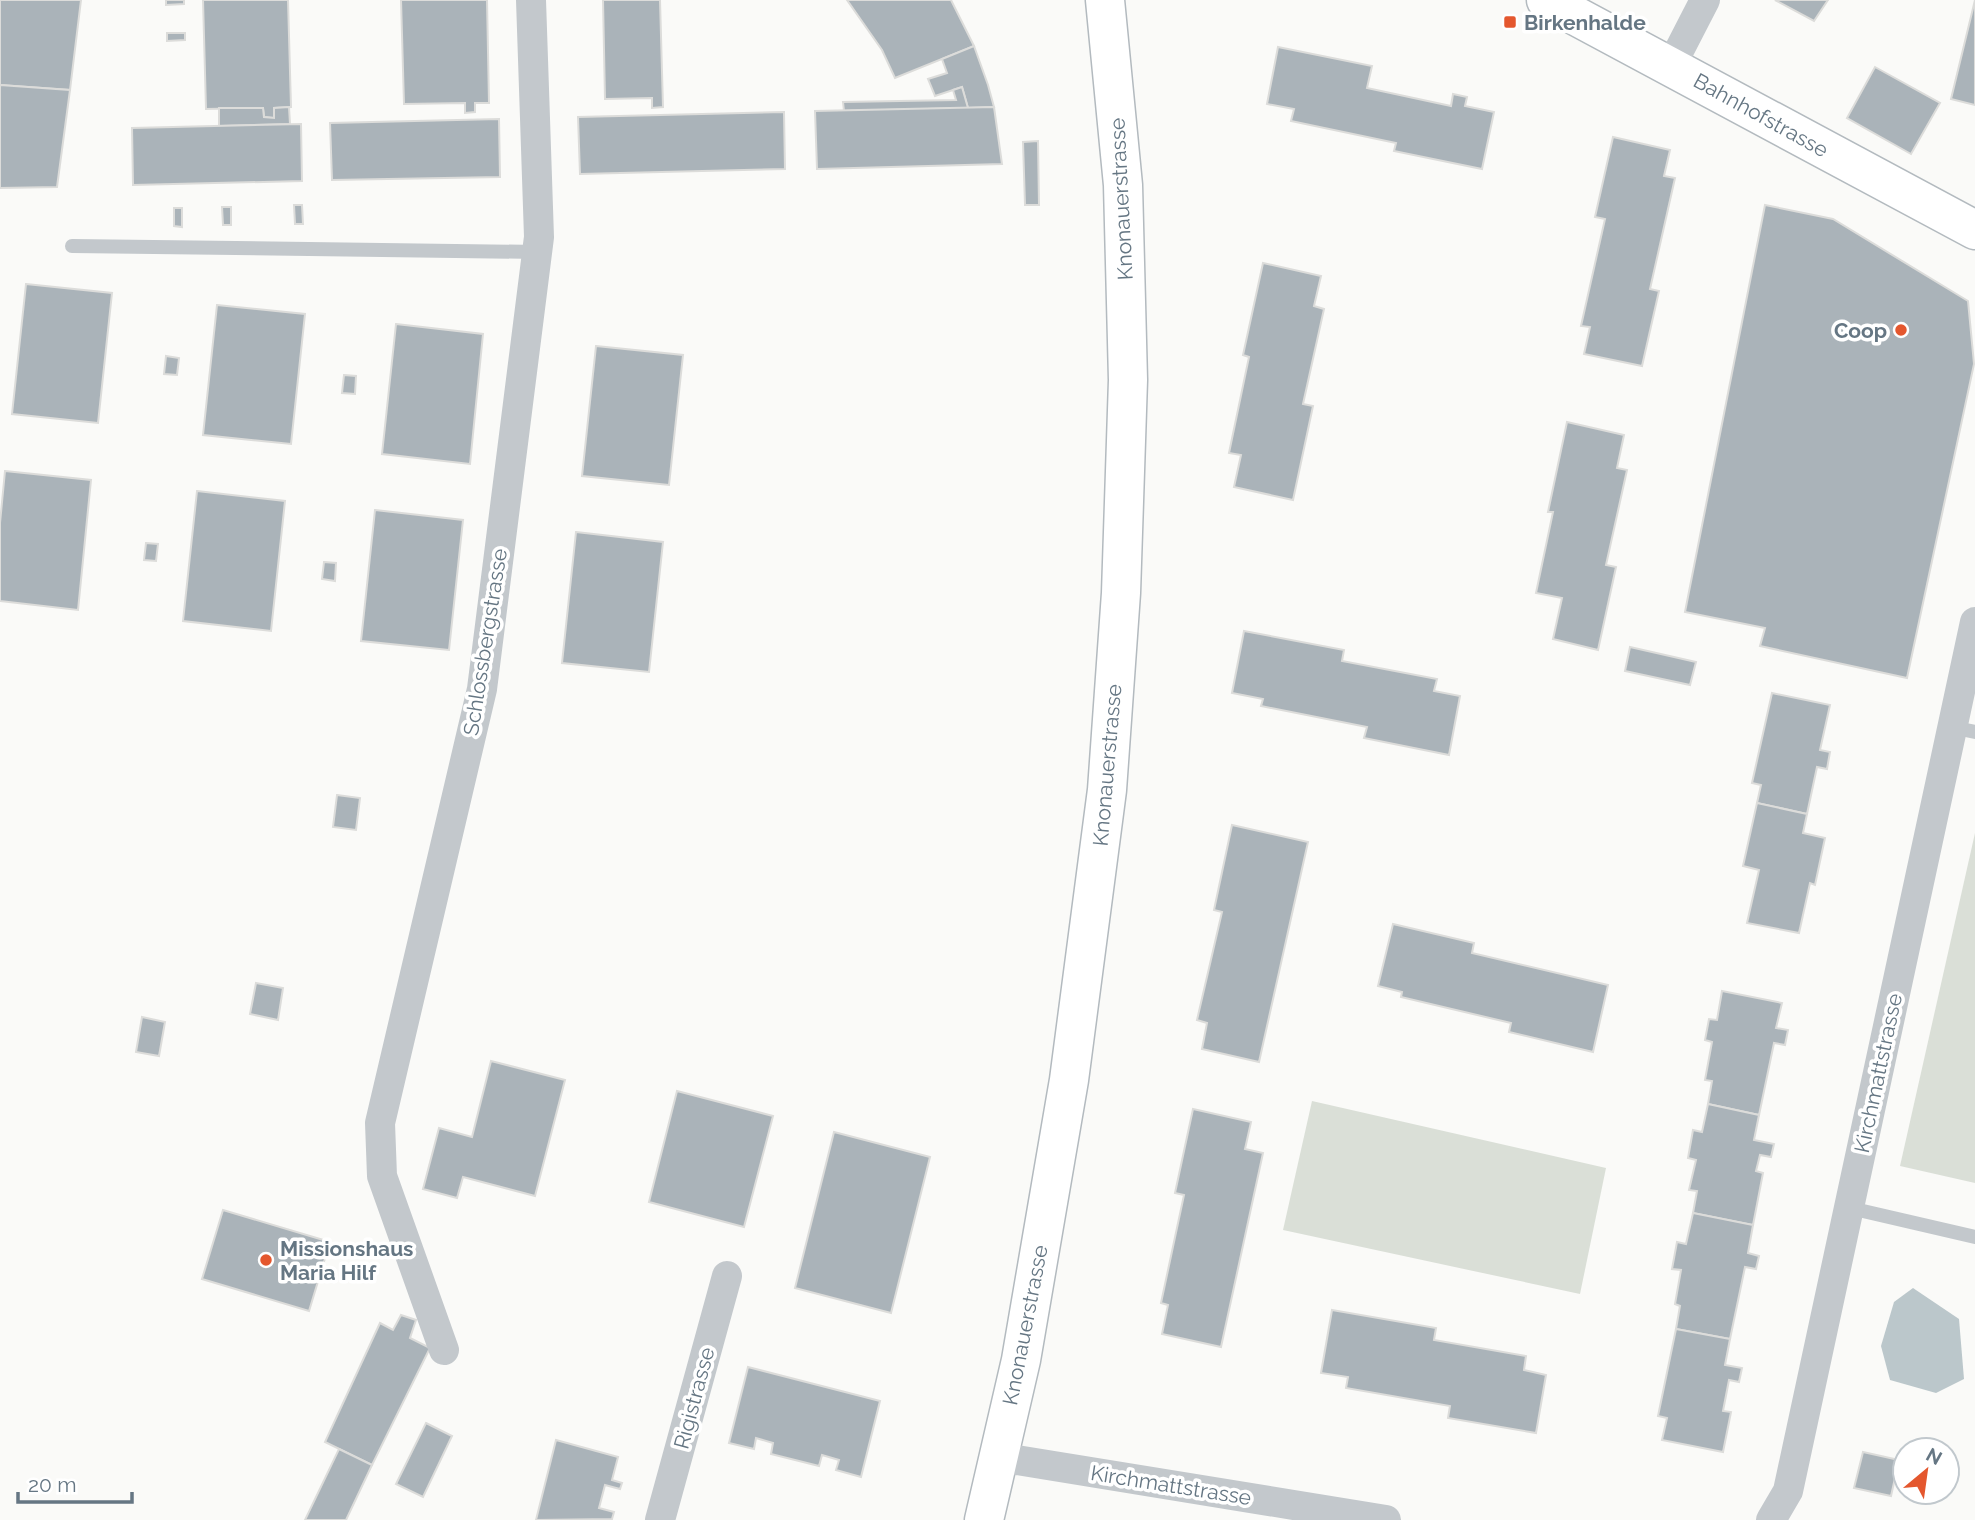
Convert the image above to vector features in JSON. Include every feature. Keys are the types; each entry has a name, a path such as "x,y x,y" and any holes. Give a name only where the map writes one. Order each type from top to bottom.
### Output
{"street":[{"name":"Schlossbergstrasse","path":"444,1350 382,1176 380,1123 482,689 537,252 531,0"},
{"name":"Knonauerstrasse","path":"984,1520 1021,1360 1069,1080 1107,790 1121,593 1128,380 1124,185 1105,0"},
{"name":"Bahnhofstrasse","path":"1546,0 1975,230"},
{"path":"1671,66 1705,0"},
{"name":"Kirchmattstrasse","path":"1771,1520 1788,1491 1850,1208 1963,729 1975,622"},
{"name":"Rigistrasse","path":"660,1520 727,1276"},
{"name":"Kirchmattstrasse","path":"998,1457 1386,1520"}],"lane":[{"path":"72,246 537,252"},
{"path":"1850,1208 1975,1237"}],"shaded area":[{"path":"1975,833 1975,1183 1900,1166"},
{"path":"1312,1101 1606,1168 1580,1294 1283,1230"},
{"path":"1913,1288 1959,1319 1964,1379 1936,1393 1890,1380 1881,1346 1894,1302"}],"building":[{"path":"0,0 81,0 70,90 0,85"},
{"path":"166,0 184,0 184,4 166,5"},
{"path":"203,0 288,0 291,107 274,108 274,118 264,117 263,108 206,109"},
{"path":"401,0 487,0 489,103 475,103 475,112 465,113 465,103 404,104"},
{"path":"603,0 660,0 663,107 652,108 652,98 605,99"},
{"path":"847,0 951,0 974,46 895,78 882,50"},
{"path":"1775,0 1828,0 1814,21"},
{"path":"1975,0 1975,105 1951,99"},
{"path":"167,33 185,33 185,40 167,41"},
{"path":"974,46 994,107 968,108 962,87 935,96 928,79 947,73 942,59"},
{"path":"1278,47 1372,66 1367,88 1451,106 1453,94 1467,97 1465,106 1494,112 1482,169 1394,151 1396,143 1291,121 1294,109 1267,104"},
{"path":"1875,67 1940,103 1911,154 1847,118"},
{"path":"0,85 70,90 57,187 0,188"},
{"path":"962,87 968,108 844,111 843,102 956,100 953,90"},
{"path":"289,107 290,124 219,126 219,108 263,108 264,117 274,118 274,108"},
{"path":"994,107 1002,164 817,169 815,111"},
{"path":"784,112 785,169 580,174 578,117"},
{"path":"499,119 500,177 332,180 330,123"},
{"path":"301,124 302,181 133,185 132,128"},
{"path":"1613,137 1670,150 1664,176 1675,178 1650,289 1659,291 1642,366 1584,354 1590,327 1581,326 1605,219 1595,217"},
{"path":"1038,141 1039,205 1025,205 1023,142"},
{"path":"294,205 302,205 303,224 295,224"},
{"path":"1765,205 1833,219 1968,301 1974,364 1907,678 1760,646 1765,628 1685,612"},
{"path":"222,207 231,207 231,225 223,225"},
{"path":"174,208 182,208 182,227 174,226"},
{"path":"1263,263 1321,276 1314,306 1324,309 1303,404 1313,406 1293,500 1234,487 1241,455 1229,453 1249,357 1243,355"},
{"path":"26,284 112,293 98,423 12,414"},
{"path":"217,305 305,314 291,444 203,435"},
{"path":"396,324 483,334 470,464 382,454"},
{"path":"596,346 683,355 669,485 582,476"},
{"path":"166,356 179,358 177,375 164,374"},
{"path":"344,375 356,376 355,394 342,393"},
{"path":"1567,422 1624,435 1617,468 1627,470 1606,565 1616,567 1598,650 1553,639 1562,598 1536,593 1553,512 1548,512"},
{"path":"5,471 91,480 78,610 0,601 0,523"},
{"path":"197,491 285,501 271,631 183,621"},
{"path":"375,510 463,520 449,650 361,641"},
{"path":"576,532 663,542 649,672 562,663"},
{"path":"146,543 158,544 156,561 144,560"},
{"path":"324,562 336,563 335,581 322,579"},
{"path":"1244,631 1344,650 1342,661 1437,679 1434,691 1460,696 1449,755 1364,738 1367,727 1261,706 1263,699 1232,693"},
{"path":"1630,647 1696,662 1690,685 1625,671"},
{"path":"1772,693 1830,705 1820,750 1830,752 1827,769 1817,767 1807,814 1757,803 1761,785 1752,783"},
{"path":"337,795 360,798 356,830 333,827"},
{"path":"1757,803 1807,814 1803,833 1825,838 1815,885 1810,883 1799,933 1747,923 1759,870 1743,866"},
{"path":"1232,825 1308,842 1259,1062 1202,1049 1207,1023 1197,1020 1222,912 1214,910"},
{"path":"1393,924 1474,943 1472,953 1608,985 1593,1052 1509,1032 1511,1023 1401,997 1402,992 1378,986"},
{"path":"256,983 283,988 278,1020 250,1014"},
{"path":"1722,991 1782,1003 1776,1028 1788,1030 1785,1045 1774,1043 1759,1115 1708,1104 1712,1081 1705,1080 1712,1042 1705,1040 1709,1019 1717,1020"},
{"path":"142,1017 165,1022 159,1056 136,1052"},
{"path":"491,1061 565,1080 535,1196 463,1177 457,1198 423,1189 439,1128 472,1137"},
{"path":"677,1091 773,1116 744,1227 649,1202"},
{"path":"1708,1104 1759,1115 1754,1140 1774,1144 1771,1157 1760,1155 1756,1171 1763,1173 1753,1225 1693,1213 1697,1191 1689,1190 1696,1160 1688,1158 1693,1130 1702,1132"},
{"path":"1193,1109 1251,1122 1245,1149 1263,1153 1221,1347 1162,1334 1168,1305 1161,1303 1184,1195 1175,1193"},
{"path":"834,1132 930,1157 891,1313 795,1288"},
{"name":"Missionshaus Maria Hilf","path":"223,1210 330,1242 309,1311 202,1279"},
{"path":"1693,1213 1753,1225 1748,1253 1759,1256 1756,1269 1745,1267 1730,1339 1676,1329 1680,1306 1675,1304 1681,1270 1672,1269 1677,1242 1686,1244"},
{"path":"1332,1310 1436,1328 1434,1340 1526,1356 1524,1370 1546,1375 1536,1433 1448,1418 1450,1406 1346,1388 1348,1377 1321,1373"},
{"path":"401,1315 416,1320 410,1338 430,1348 372,1465 325,1442 380,1323 393,1330"},
{"path":"1676,1329 1730,1339 1725,1365 1742,1368 1739,1382 1729,1380 1723,1411 1731,1412 1723,1452 1662,1440 1667,1418 1658,1416"},
{"path":"748,1367 880,1401 861,1477 836,1470 839,1460 822,1455 819,1466 771,1454 773,1443 756,1438 754,1449 729,1443"},
{"path":"426,1423 452,1436 423,1497 396,1484"},
{"path":"556,1440 618,1457 612,1480 622,1483 620,1489 605,1485 599,1508 614,1512 612,1519 536,1520"},
{"path":"339,1449 372,1465 346,1520 305,1520"},
{"path":"1863,1452 1891,1458 1891,1496 1854,1488"}],"place":[{"name":"Birkenhalde","path":"1510,22"},
{"name":"Coop","path":"1901,330"},
{"name":"Missionshaus Maria Hilf","path":"266,1260"}]}
